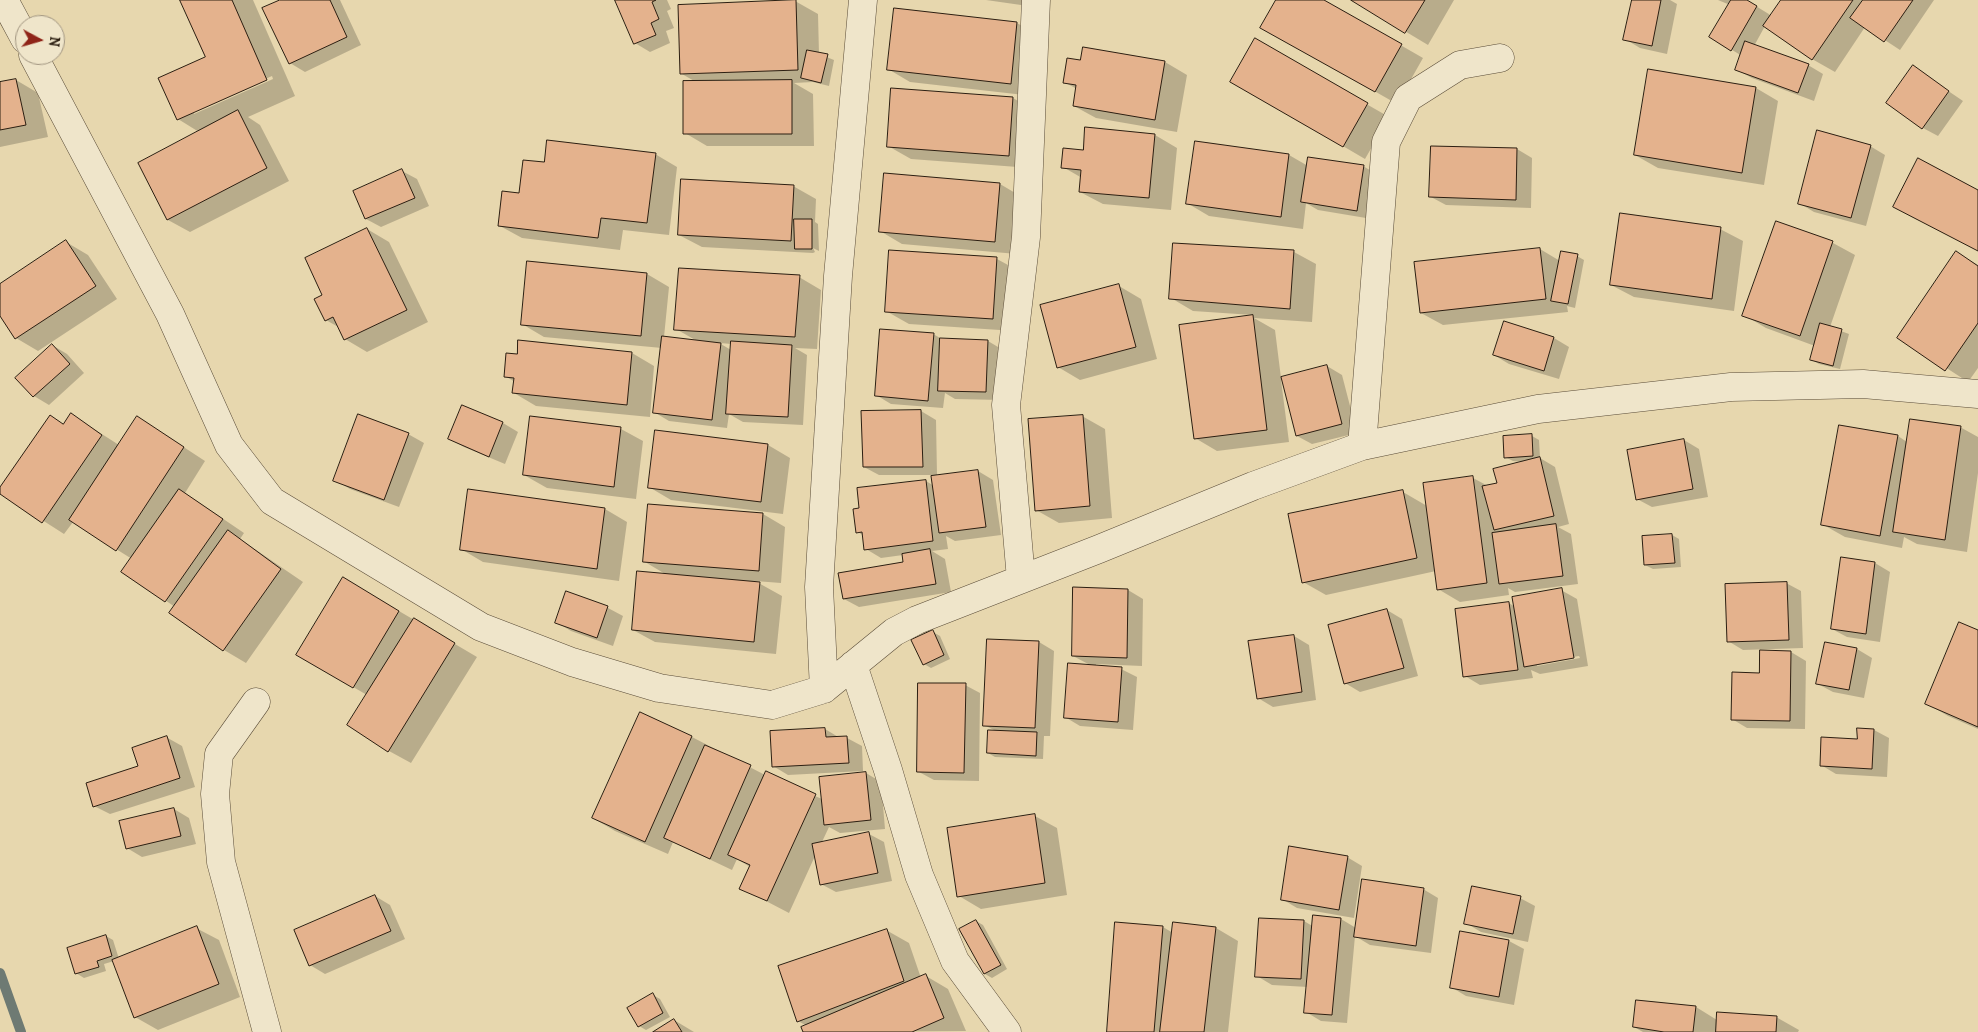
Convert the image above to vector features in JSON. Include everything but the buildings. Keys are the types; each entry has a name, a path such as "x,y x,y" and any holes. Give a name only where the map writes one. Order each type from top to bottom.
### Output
{"street":[{"path":"4,0 15,20"},
{"path":"824,689 819,587 838,276 863,0"},
{"path":"1022,579 1006,405 1026,237 1036,0"},
{"path":"1362,446 1386,142 1408,98 1460,65 1500,58"},
{"path":"38,65 170,314 228,444 272,501 481,627 572,662 659,688 772,704 824,689 894,632 917,620 1253,486 1362,446 1538,409 1731,387 1863,384 1978,394"},
{"path":"853,665 888,770 918,875 955,961 1007,1032"},
{"path":"256,702 219,754 215,794 221,862 267,1032"}],"waterway":[{"path":"0,973 21,1032"}]}
